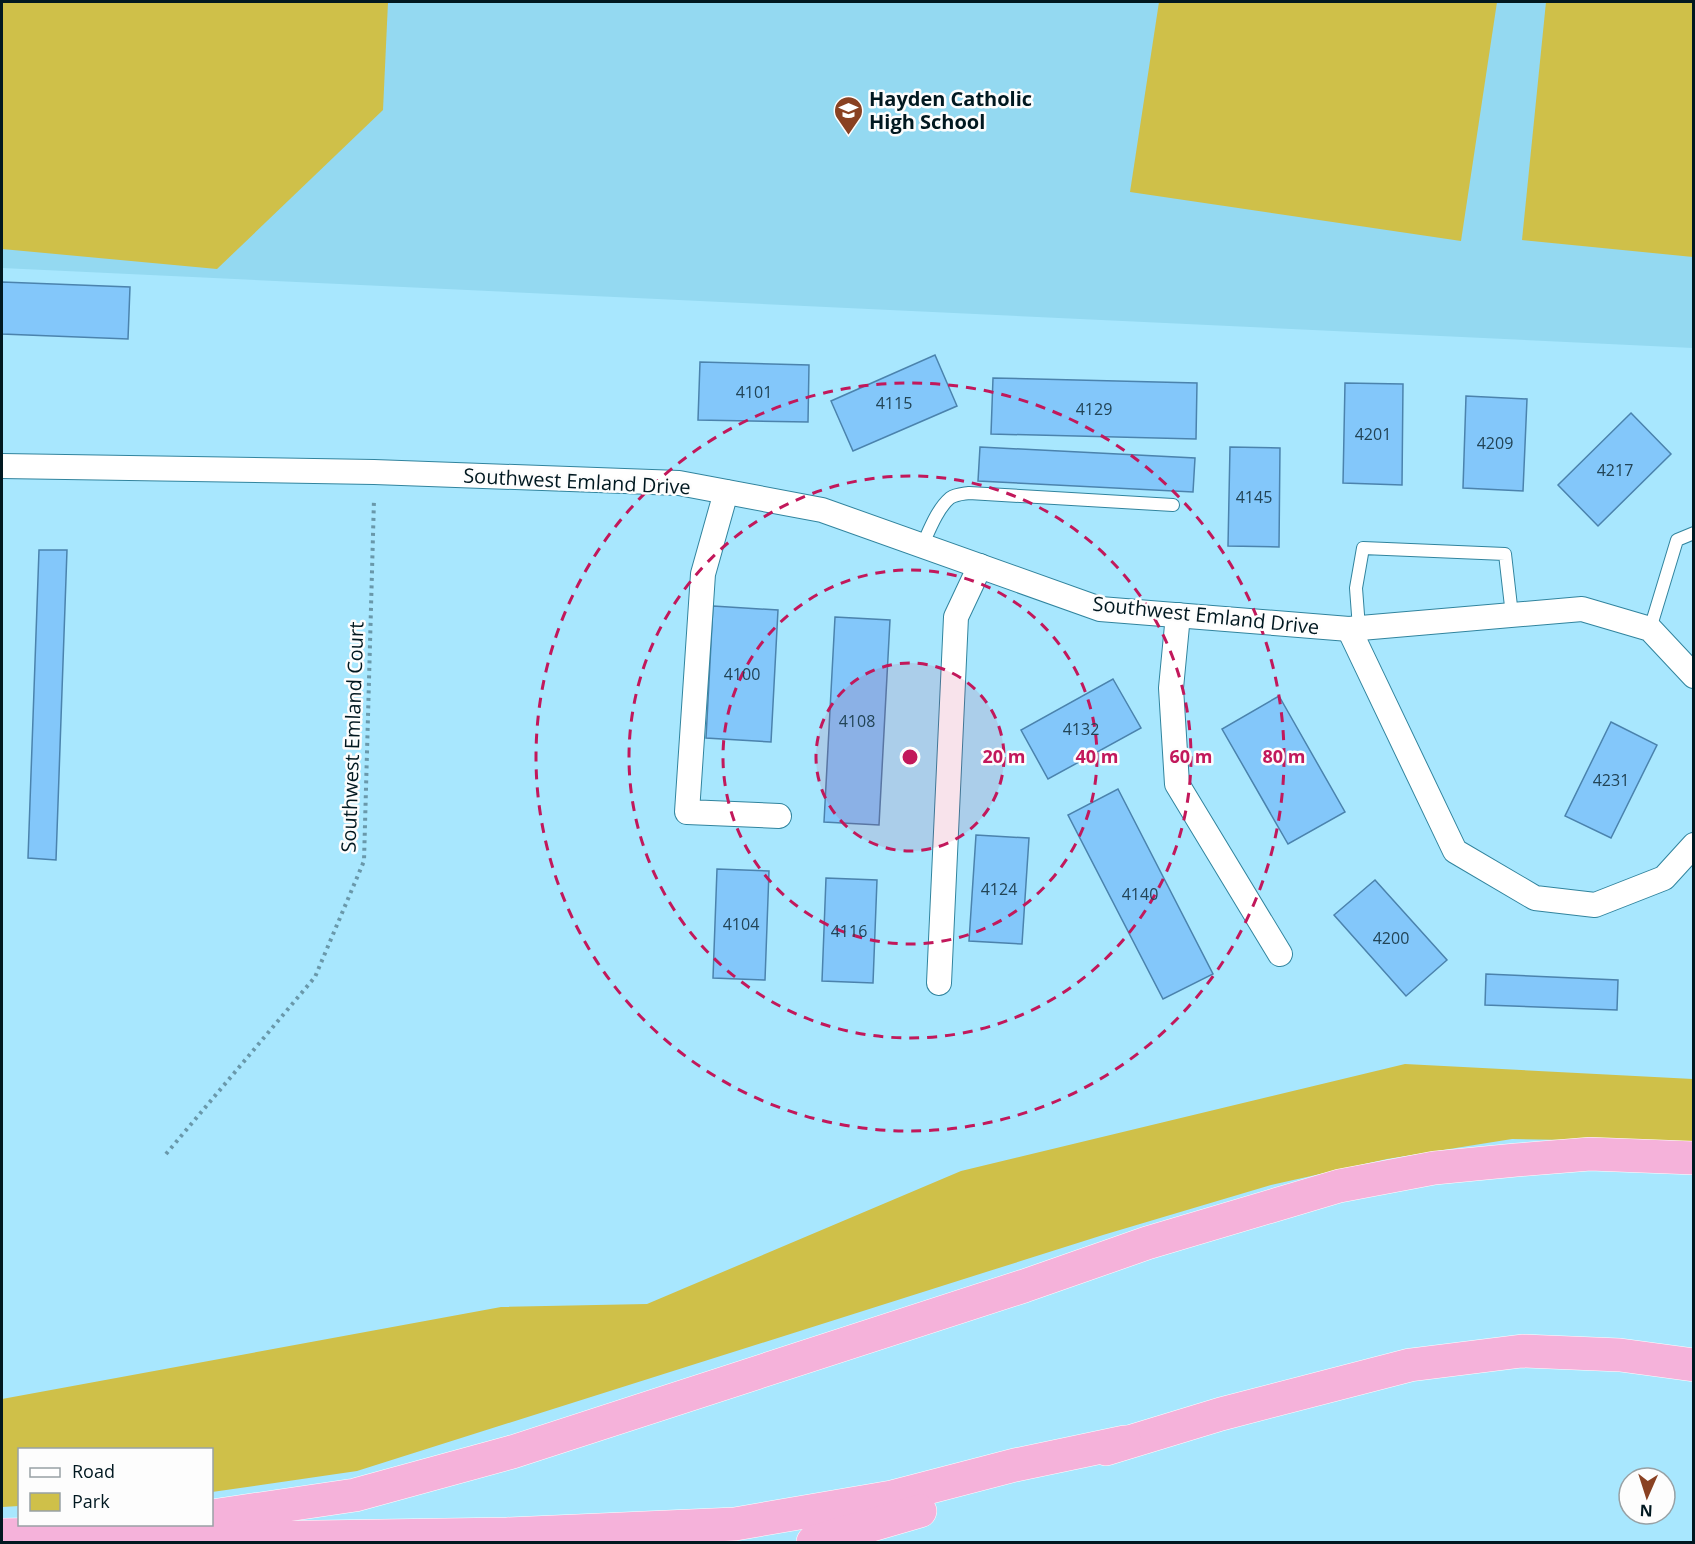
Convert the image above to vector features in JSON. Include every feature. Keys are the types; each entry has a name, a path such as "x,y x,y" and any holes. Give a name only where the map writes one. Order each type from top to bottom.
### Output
{"highway":[{"path":"213,1516 355,1495 512,1452 1024,1286 1146,1243 1339,1186 1434,1168 1526,1159 1590,1154 1694,1158"},
{"path":"813,1542 1020,1480 1125,1442 1221,1414 1410,1365 1522,1351 1620,1355 1694,1365"},
{"path":"2,1535 50,1534 210,1539 507,1534 735,1524 891,1497 1015,1465 1125,1442"},
{"path":"50,1534 120,1526"}],"street":[{"name":"Southwest Emland Drive","path":"2,466 374,472 679,483 822,510 1100,609 1354,629 1582,609 1650,629 1694,675"},
{"path":"726,492 704,574 687,812 779,816"},
{"path":"939,983 956,617 980,566"},
{"path":"1178,615 1171,688 1178,784 1280,954"},
{"path":"1354,629 1455,851 1535,898 1595,905 1665,878 1694,845"}],"lane":[{"path":"921,546 939,512 950,498 958,494 1173,505"},
{"path":"1650,629 1677,540 1694,533"},
{"path":"1354,629 1356,588 1363,548 1505,554 1512,615"}],"path":[{"name":"Southwest Emland Court","path":"166,1154 315,977 364,861 374,472"}],"shaded area":[{"name":"Hayden Catholic High School","path":"2,2 1693,2 1693,348 2,268"}],"green space":[{"path":"2,2 388,2 383,110 217,269 2,249"},
{"path":"1159,2 1497,2 1461,241 1130,192"},
{"path":"1546,2 1693,2 1693,257 1522,240"},
{"path":"1405,1064 1693,1079 1693,1142 1512,1139 1387,1159 1271,1185 1103,1235 357,1471 213,1492 213,1448 18,1448 18,1506 2,1507 2,1399 501,1307 647,1304 961,1171"}],"building":[{"path":"2,282 130,287 128,339 2,334"},
{"path":"935,355 957,406 853,451 831,401"},
{"path":"700,362 809,365 808,422 698,420"},
{"path":"993,378 1197,383 1196,439 991,434"},
{"path":"1345,383 1403,384 1402,485 1343,483"},
{"path":"1466,396 1527,399 1523,491 1463,488"},
{"path":"1631,413 1671,454 1598,526 1558,485"},
{"path":"980,447 1195,458 1193,492 978,481"},
{"path":"1230,447 1280,448 1279,547 1228,546"},
{"path":"39,550 67,550 56,860 28,858"},
{"path":"713,606 778,610 771,742 706,738"},
{"path":"835,617 890,620 879,825 824,822"},
{"path":"1113,679 1141,728 1048,779 1021,730"},
{"path":"1279,696 1345,812 1288,844 1222,729"},
{"path":"1611,722 1657,745 1611,838 1565,816"},
{"path":"1118,789 1213,974 1163,999 1068,815"},
{"path":"976,835 1029,838 1022,944 969,941"},
{"path":"717,869 769,871 765,980 713,978"},
{"path":"826,878 877,880 873,983 822,981"},
{"path":"1375,880 1447,960 1406,996 1334,915"},
{"path":"1486,974 1618,980 1617,1010 1485,1005"}],"place":[{"name":"Hayden Catholic High School","path":"848,136"}]}
